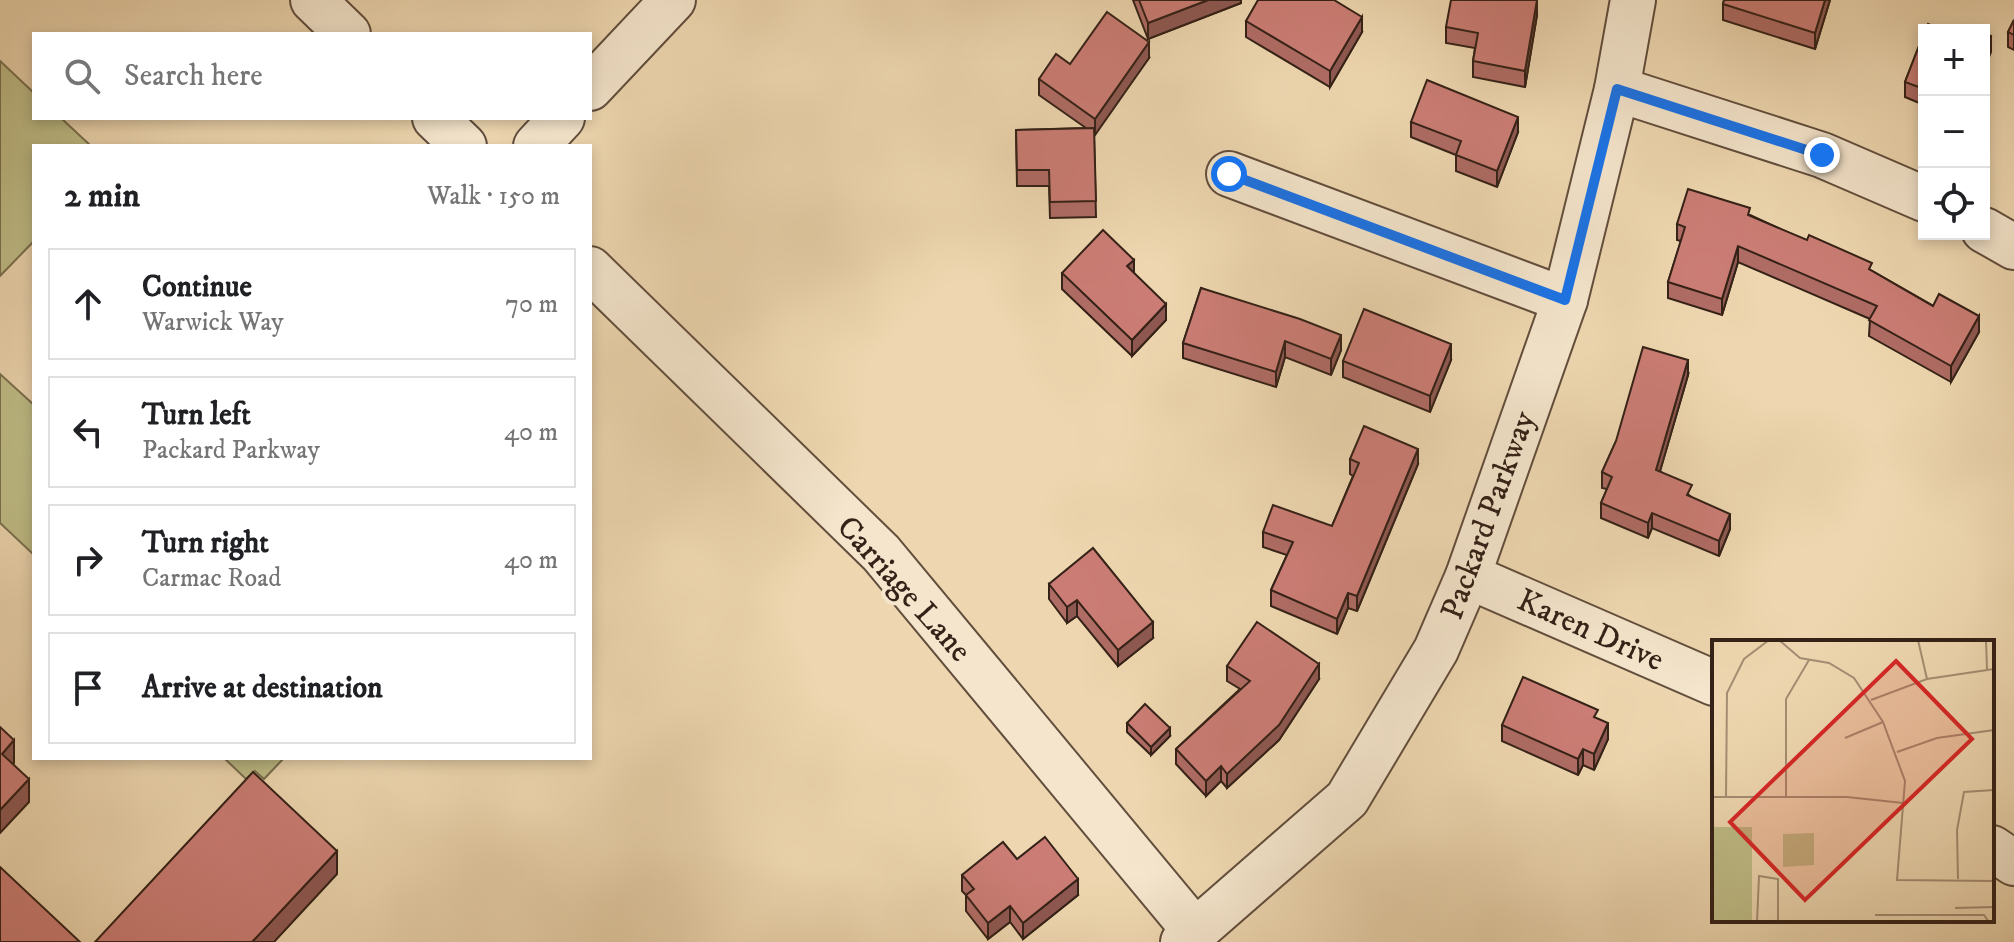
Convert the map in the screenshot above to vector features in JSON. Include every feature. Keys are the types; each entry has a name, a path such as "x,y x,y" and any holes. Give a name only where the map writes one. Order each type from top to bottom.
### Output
{"street":[{"path":"313,0 346,32"},
{"path":"592,86 673,0"},
{"name":"Packard Parkway","path":"1189,936 1347,799 1436,650 1468,576 1565,300 1617,89 1633,0"},
{"path":"1617,89 1822,155 1918,196"},
{"path":"437,120 462,144"},
{"path":"538,144 560,120"},
{"path":"1229,174 1565,300"},
{"path":"1990,233 2014,247"},
{"name":"Carriage Lane","path":"592,271 881,553 1189,936"},
{"name":"Karen Drive","path":"1468,576 1712,682"},
{"path":"1994,849 2014,863"}],"shaded area":[{"path":"0,61 32,91 32,120 63,120 89,144 32,144 32,243 0,276"},
{"path":"0,374 32,403 32,553 0,523"},
{"path":"226,760 282,760 264,779 255,771 246,779"}],"building":[{"path":"1139,0 1208,0 1148,23"},
{"path":"1258,0 1334,0 1362,17 1330,71 1246,21"},
{"path":"1451,0 1537,0 1525,71 1473,61 1478,33 1446,27"},
{"path":"1724,0 1825,0 1815,33 1723,4"},
{"path":"1107,12 1149,42 1095,119 1039,79 1056,54 1070,64"},
{"path":"2014,20 2014,35 2008,32"},
{"path":"1918,48 1918,87 1905,82"},
{"path":"1427,80 1518,117 1497,171 1456,155 1461,141 1411,122"},
{"path":"1094,128 1096,201 1050,202 1049,170 1017,170 1016,130"},
{"path":"1688,189 1750,208 1748,215 1807,240 1809,235 1872,263 1869,269 1933,306 1939,294 1979,316 1951,366 1869,320 1877,306 1738,246 1722,299 1668,282 1685,227 1677,224"},
{"path":"1103,230 1134,260 1127,266 1166,304 1132,340 1062,273"},
{"path":"1201,288 1341,335 1331,359 1285,341 1276,372 1183,343"},
{"path":"1364,309 1451,344 1430,396 1343,361"},
{"path":"1643,347 1688,360 1656,470 1692,485 1687,495 1730,514 1719,541 1652,513 1648,523 1601,503 1612,477 1602,472 1616,441"},
{"path":"1364,426 1418,449 1357,596 1348,593 1337,619 1271,590 1293,542 1263,532 1273,505 1332,526 1359,463 1350,459"},
{"path":"1093,548 1153,622 1118,650 1077,600 1067,607 1049,584"},
{"path":"1257,622 1319,664 1279,725 1227,774 1221,766 1206,781 1176,749 1250,681 1227,666"},
{"path":"1523,677 1598,710 1594,717 1608,723 1594,754 1583,749 1578,759 1502,725"},
{"path":"1145,704 1170,728 1151,747 1127,723"},
{"path":"0,727 14,740 2,754 29,779 0,810"},
{"path":"253,772 337,851 252,942 95,942"},
{"path":"1045,837 1078,879 1023,923 1010,906 988,923 966,895 974,889 962,875 1003,842 1017,859"},
{"path":"0,867 80,942 0,942"}],"route":[{"path":"1229,174 1565,300 1617,89 1822,155"}]}
